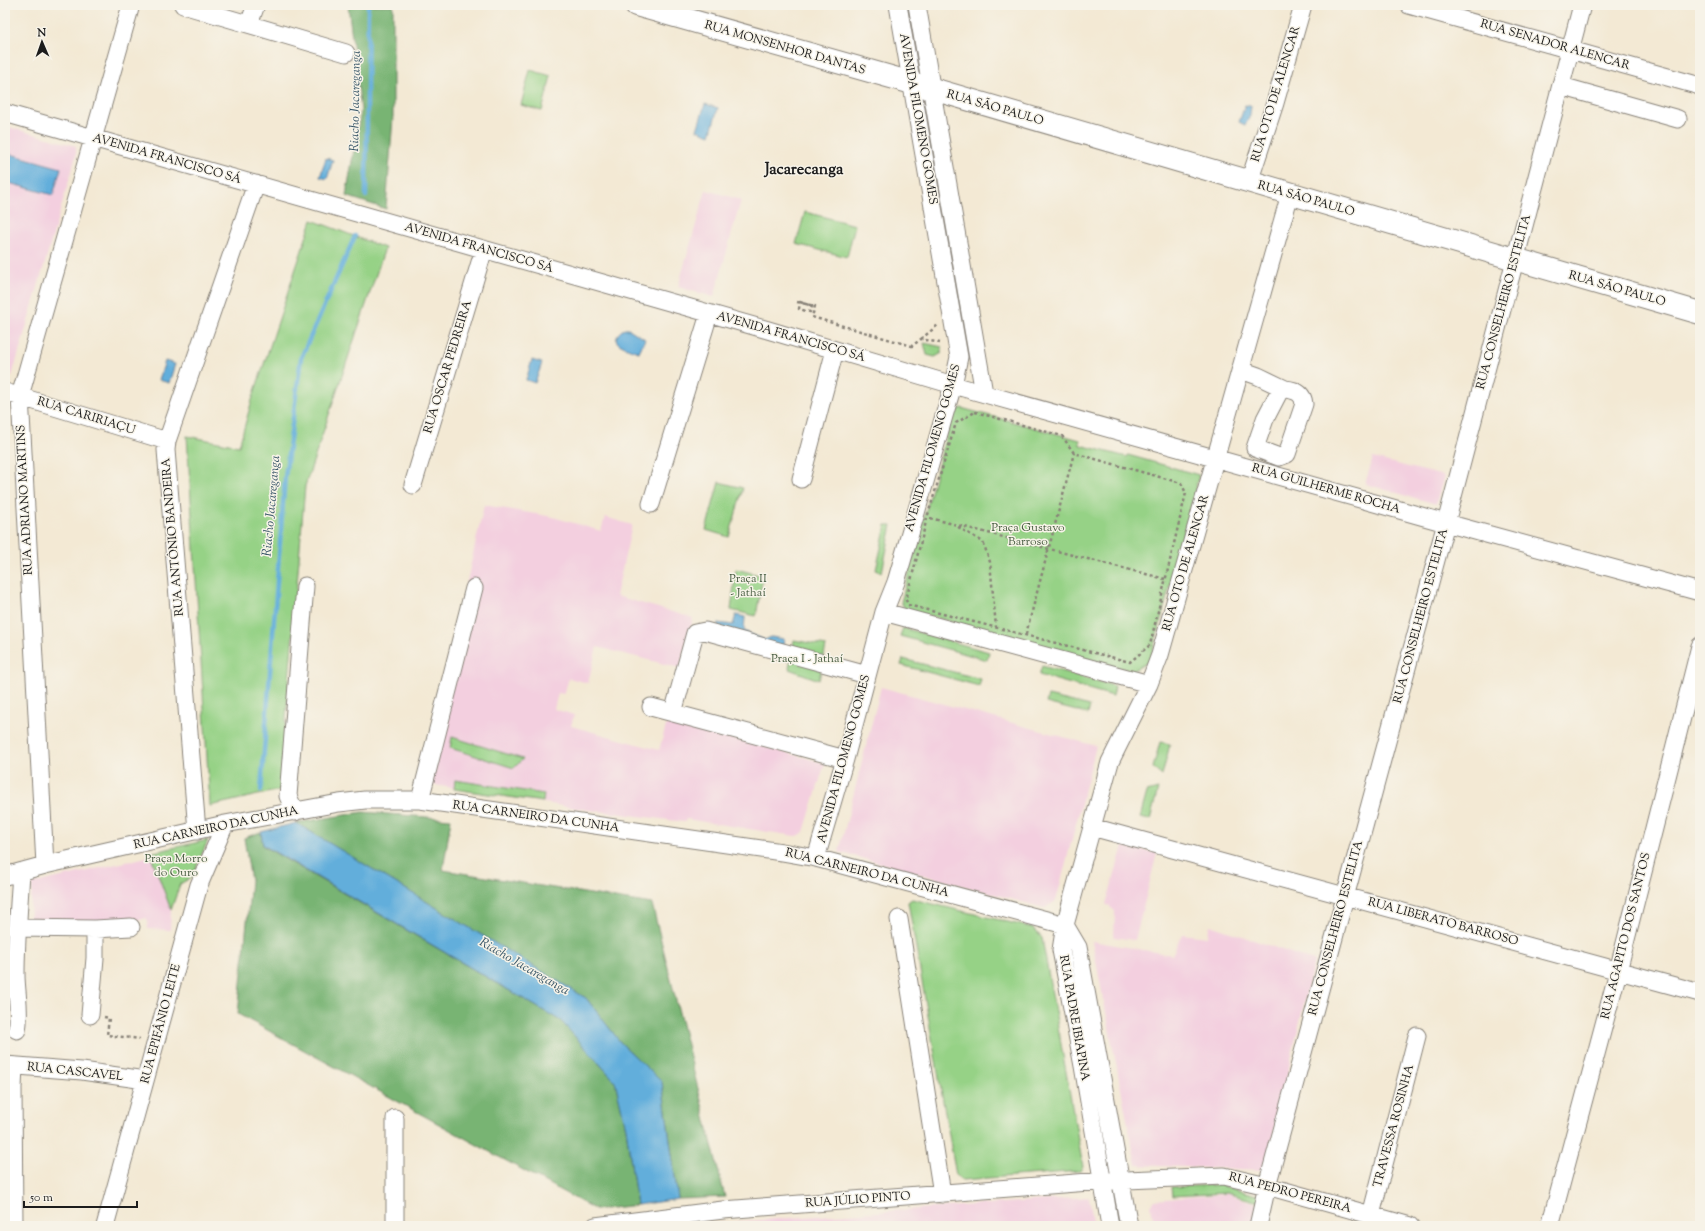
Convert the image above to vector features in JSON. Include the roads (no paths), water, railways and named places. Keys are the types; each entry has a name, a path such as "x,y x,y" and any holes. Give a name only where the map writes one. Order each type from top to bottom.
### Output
{"main road":[{"name":"RUA MONSENHOR DANTAS","path":"636,5 912,83"},
{"name":"RUA SÃO PAULO","path":"912,83 1700,313"}],"street":[{"name":"RUA ADRIANO MARTINS","path":"45,865 12,394 92,138 131,5"},
{"path":"182,5 346,53"},
{"path":"249,24 256,5"},
{"name":"AVENIDA FILOMENO GOMES","path":"816,858 845,759 884,612 896,582 953,385 958,357 898,5"},
{"name":"AVENIDA FILOMENO GOMES","path":"917,5 984,393"},
{"name":"RUA OTO DE ALENCAR","path":"1249,182 1275,103 1303,5"},
{"name":"RUA SENADOR ALENCAR","path":"1409,5 1700,86"},
{"name":"RUA CONSELHEIRO ESTELITA","path":"1258,1226 1266,1186 1446,523 1582,5"},
{"path":"1561,86 1678,119"},
{"name":"AVENIDA FRANCISCO SÁ","path":"5,113 484,249 953,385"},
{"name":"RUA ANTÔNIO BANDEIRA","path":"197,831 166,459 167,441 256,184"},
{"name":"RUA OTO DE ALENCAR","path":"1065,925 1110,762 1149,684 1160,655 1290,194"},
{"name":"RUA OSCAR PEDREIRA","path":"413,485 484,249"},
{"path":"651,504 709,314"},
{"path":"801,479 835,350"},
{"path":"1240,370 1258,376 1285,390"},
{"name":"RUA GUILHERME ROCHA","path":"953,385 1446,523 1700,592"},
{"name":"RUA CARIRIAÇU","path":"12,394 167,441"},
{"path":"295,812 288,796 305,586"},
{"path":"420,800 474,588"},
{"path":"884,612 1149,684"},
{"path":"673,713 695,633 699,632 705,631 867,675"},
{"name":"RUA AGAPITO DOS SANTOS","path":"1550,1226 1618,970 1700,646"},
{"path":"651,707 845,759"},
{"name":"RUA CARNEIRO DA CUNHA","path":"13,874 45,865 225,824 339,803 365,800 420,800 816,858 1065,925"},
{"name":"RUA EPIFÂNIO LEITE","path":"105,1226 199,885 225,824"},
{"name":"RUA LIBERATO BARROSO","path":"1092,827 1700,993"},
{"path":"13,874 18,928 16,976 20,1018 17,1030"},
{"path":"899,919 942,1194"},
{"name":"RUA PADRE IBIAPINA","path":"1065,925 1078,947 1129,1226"},
{"name":"RUA PADRE IBIAPINA","path":"1065,925 1061,950 1083,1066 1110,1226"},
{"path":"18,928 95,929 131,927"},
{"path":"90,1015 95,958 95,929"},
{"name":"TRAVESSA ROSINHA","path":"1371,1215 1417,1036"},
{"path":"10,1065 13,1088 14,1226"},
{"name":"RUA CASCAVEL","path":"10,1065 82,1071 145,1080"},
{"path":"395,1118 395,1226"},
{"name":"RUA PEDRO PEREIRA","path":"1120,1181 1224,1176 1266,1186 1404,1225"},
{"name":"RUA JÚLIO PINTO","path":"595,1226 723,1210 1102,1181 1120,1181"}],"water":[{"path":"705,104 718,108 710,135 697,130"},
{"path":"1245,105 1251,106 1250,116 1245,125 1239,122"},
{"path":"7,153 61,168 53,195 5,182 5,159"},
{"path":"326,158 333,160 327,179 320,177"},
{"path":"625,329 629,329 645,339 639,352 618,343 616,339 618,334"},
{"path":"532,360 542,363 535,383 526,380"},
{"path":"165,361 175,364 169,383 159,380"},
{"path":"736,615 745,617 744,631 765,640 771,637 784,639 781,657 715,642 718,623 733,625"},
{"path":"296,823 586,998 621,1043 662,1082 678,1199 637,1205 626,1128 615,1081 561,1021 263,845 261,832"}],"waterway":[{"name":"Riacho Jacareganga","path":"366,196 368,5"},
{"name":"Riacho Jacareganga","path":"261,790 285,477 301,358 355,236"}],"district":[{"name":"Jacarecanga","path":"804,170"}],"park label":[{"name":"Praça Gustavo Barroso","path":"1028,535"},
{"name":"Praça II - Jathaí","path":"748,586"},
{"name":"Praça I - Jathaí","path":"807,659"},
{"name":"Praça Morro do Ouro","path":"176,866"}]}
